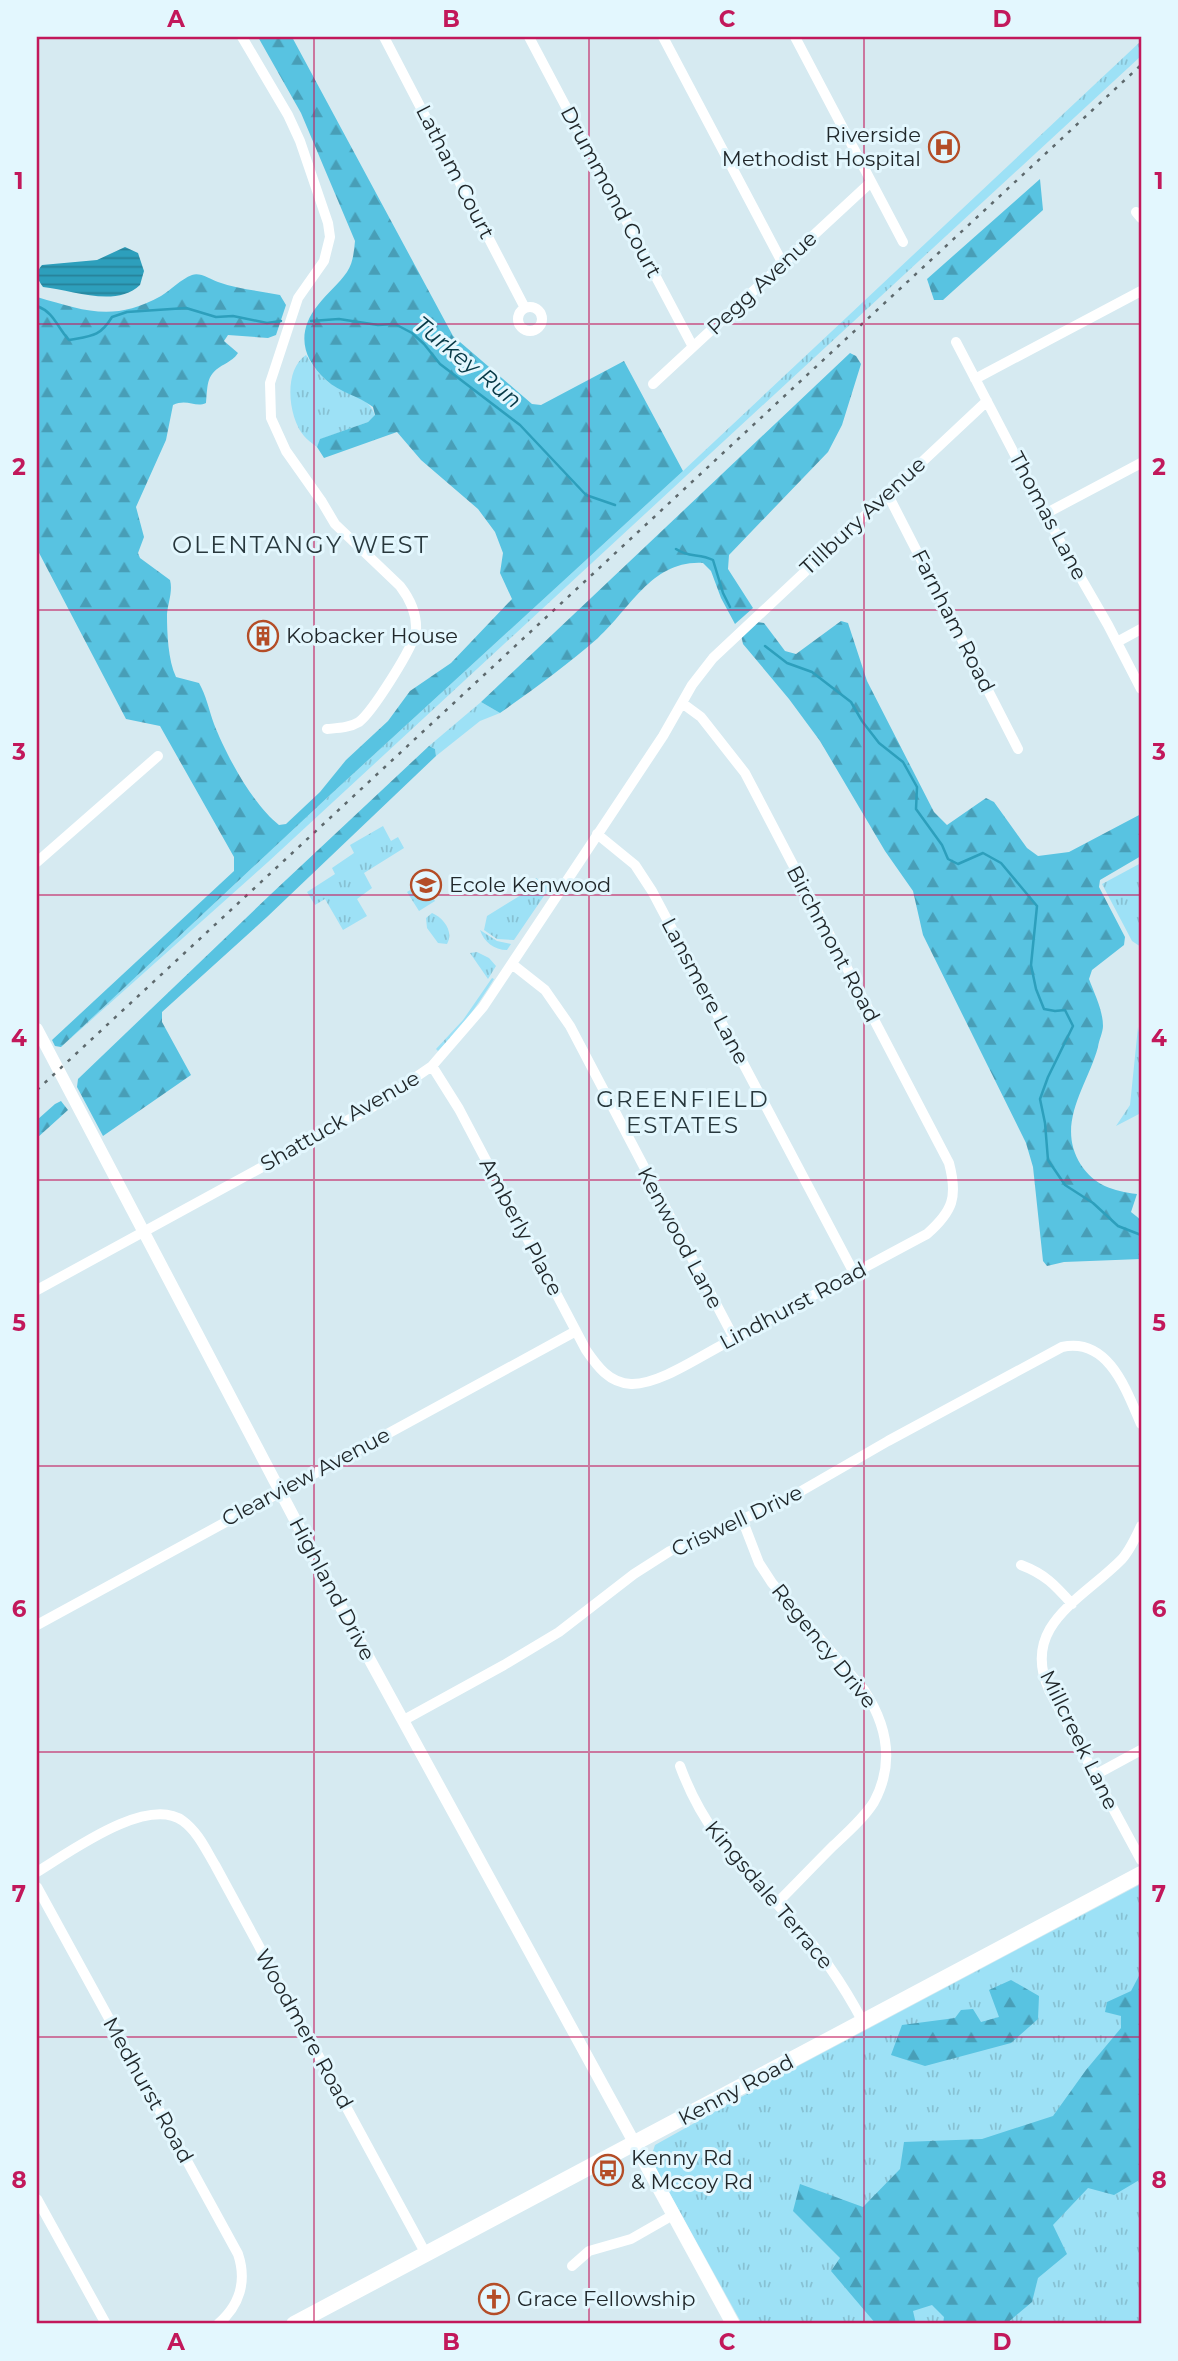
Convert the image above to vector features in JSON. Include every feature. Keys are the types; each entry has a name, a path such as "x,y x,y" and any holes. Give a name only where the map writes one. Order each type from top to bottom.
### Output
{"main road":[{"name":"Kenny Road","path":"294,2324 1141,1874"},
{"path":"635,2144 733,2324"}],"street":[{"path":"242,37 288,115 300,141 328,223 330,237 324,261 298,298 270,383 271,418 278,439 335,524 400,586 408,596 415,617 415,636 373,706 358,723 327,729"},
{"name":"Latham Court","path":"384,37 525,308"},
{"name":"Drummond Court","path":"529,37 693,347"},
{"path":"663,37 783,264"},
{"path":"795,37 903,242"},
{"name":"Pegg Avenue","path":"653,384 871,182"},
{"path":"975,379 1141,291"},
{"name":"Thomas Lane","path":"956,342 1045,514 1141,689"},
{"name":"Tillbury Avenue","path":"739,631 987,401"},
{"path":"1045,514 1141,463"},
{"name":"Farnham Road","path":"887,494 1018,748"},
{"path":"1117,642 1141,629"},
{"name":"Shattuck Avenue","path":"37,1290 374,1106 432,1066 483,1007 713,658 739,631"},
{"name":"Birchmont Road","path":"682,704 701,717 745,773 949,1163 954,1182 953,1202"},
{"path":"37,862 158,756"},
{"name":"Lansmere Lane","path":"597,834 635,865 652,891 854,1273"},
{"name":"Kenwood Lane","path":"512,964 545,990 570,1026 734,1338"},
{"name":"Highland Drive","path":"37,1029 280,1492 635,2144"},
{"name":"Amberly Place","path":"432,1066 459,1109 576,1331 599,1369 618,1381"},
{"name":"Lindhurst Road","path":"618,1381 641,1384 656,1379 734,1338 927,1234 943,1220 953,1202"},
{"name":"Clearview Avenue","path":"37,1625 576,1331"},
{"name":"Criswell Drive","path":"404,1720 559,1632 634,1574 670,1551 784,1501 888,1441 1062,1348 1083,1345 1100,1353 1113,1368 1141,1424"},
{"name":"Regency Drive","path":"742,1519 759,1563 772,1583 864,1690 877,1710 886,1735 887,1759 873,1804 776,1904"},
{"name":"Millcreek Lane","path":"1141,1526 1124,1556 1047,1630 1041,1653 1041,1665 1049,1690 1141,1860"},
{"path":"1021,1565 1038,1571 1072,1604"},
{"path":"1095,1775 1141,1750"},
{"name":"Kingsdale Terrace","path":"680,1766 691,1797 718,1839 738,1865 804,1935 838,1979 863,2022"},
{"name":"Woodmere Road","path":"37,1872 130,1820 149,1814 169,1814 182,1820 194,1831 426,2254"},
{"name":"Medhurst Road","path":"37,1887 238,2254 243,2275 240,2297 229,2315 218,2324"},
{"path":"37,2199 106,2324"},
{"path":"572,2266 589,2250 631,2239 673,2215"}],"green space":[{"path":"258,37 292,37 453,336 532,404 541,405 624,361 683,471 61,1047 55,1046 52,1040 234,871 234,857 160,726 126,719 37,549 37,297 99,312 129,309 161,296 188,277 198,274 233,286 280,295 286,305 276,335 268,338 228,335 224,341 238,353 211,375 206,403 183,402 173,405 166,440 136,507 144,537 138,553 140,558 170,580 171,584 167,614 168,638 176,677 199,683 233,764 250,792 279,825 286,824 320,792 346,760 388,721 410,691 451,663 512,599 500,573 503,553 495,532 478,509 421,460 397,432 324,458 317,447 320,439 368,422 375,415 373,407 337,388 318,372 307,354 305,344 311,315 347,272 355,241 301,113"},
{"path":"1141,41 1141,56 268,862 61,1047 683,471"},
{"path":"1040,179 1043,210 943,300 934,300 927,279"},
{"path":"850,353 856,356 861,364 842,425 828,452 729,555 728,569 753,608 735,624 711,571 703,563 685,564 670,569 644,588 598,638 500,713 481,702"},
{"path":"306,355 327,381 368,403 375,416 368,422 321,439 317,447 299,428 290,394 294,371"},
{"path":"841,621 848,623 867,681 934,812 947,825 986,798 994,802 1027,848 1038,856 1069,852 1141,814 1141,856 1100,880 1099,887 1125,937 1124,945 1092,970 1089,979 1100,1008 1103,1028 1076,1106 1071,1135 1081,1165 1092,1178 1112,1189 1137,1194 1131,1212 1141,1220 1141,1259 1064,1262 1047,1266 1043,1261 1033,1167 1026,1143 923,935 913,891 885,851 820,741 743,644 741,635 757,622 764,623 785,651 796,654"},
{"path":"481,702 500,713 480,721 436,756 435,749 429,746"},
{"path":"429,746 435,749 436,756 267,917 162,1012 162,1022 191,1075 103,1136 77,1087 78,1079"},
{"path":"383,826 391,841 398,837 404,848 364,873 372,888 357,899 367,916 343,930 325,899 315,905 307,892 335,874 332,868 354,853 350,845"},
{"path":"1141,863 1141,947 1132,941 1102,884"},
{"path":"536,878 550,887 514,940 497,939 484,930 487,916 526,892"},
{"path":"423,882 435,901 419,911 407,892"},
{"path":"432,913 447,926 447,944 438,943 427,928 426,918"},
{"path":"480,930 497,941 511,944 507,950 494,947 487,942"},
{"path":"477,952 489,958 496,966 488,979 470,953"},
{"path":"492,978 494,979 468,1017 438,1051 436,1049 463,1020"},
{"path":"1138,1027 1141,1044 1141,1113 1116,1126 1130,1105"},
{"path":"61,1101 68,1110 37,1138 37,1120"},
{"path":"1141,1884 1141,2324 742,2324 654,2165 652,2154 655,2145"},
{"path":"1141,1972 1141,2179 1114,2195 1088,2188 1053,2225 1067,2254 1038,2278 1032,2302 1006,2324 943,2324 944,2317 932,2305 913,2311 916,2324 876,2324 831,2271 840,2258 793,2211 800,2184 863,2207 900,2169 904,2142 982,2139 1053,2116 1121,2028 1121,2016 1105,2012 1107,2002 1131,1991"},
{"path":"1011,1980 1039,1996 1038,2019 1011,2043 925,2066 891,2055 902,2025 955,2018 961,2010 973,2009 981,2022 999,2017 989,1990"}],"shaded area":[{"path":"125,247 138,253 144,271 140,285 130,292 106,297 93,296 43,287 38,279 38,271 42,265 97,260"}],"waterway":[{"name":"Turkey Run","path":"37,306 52,316 69,340 94,334 112,317 127,312 186,308 216,317 233,316 267,323 281,321"},
{"name":"Turkey Run","path":"311,321 339,319 378,325 395,324 412,333 440,364 520,425 586,495 615,505"},
{"name":"Turkey Run","path":"676,549 685,554 713,560 730,607"},
{"name":"Turkey Run","path":"765,646 787,663 812,672 851,702 879,743 903,762 917,787 916,809 942,845 948,859 958,864 983,853 1001,863 1037,906 1031,965 1036,989 1044,1009 1065,1010 1073,1026 1040,1099 1048,1160 1065,1185 1093,1203 1118,1226 1141,1235"}],"railway":[{"path":"37,1090 1141,65"}],"place":[{"name":"Riverside Methodist Hospital","path":"944,147"},
{"name":"Kobacker House","path":"263,636"},
{"name":"Ecole Kenwood","path":"426,885"},
{"name":"Kenny Rd & Mccoy Rd","path":"608,2170"},
{"name":"Grace Fellowship","path":"494,2299"}],"district":[{"name":"OLENTANGY WEST","path":"301,545"},
{"name":"GREENFIELD ESTATES","path":"683,1112"}]}
